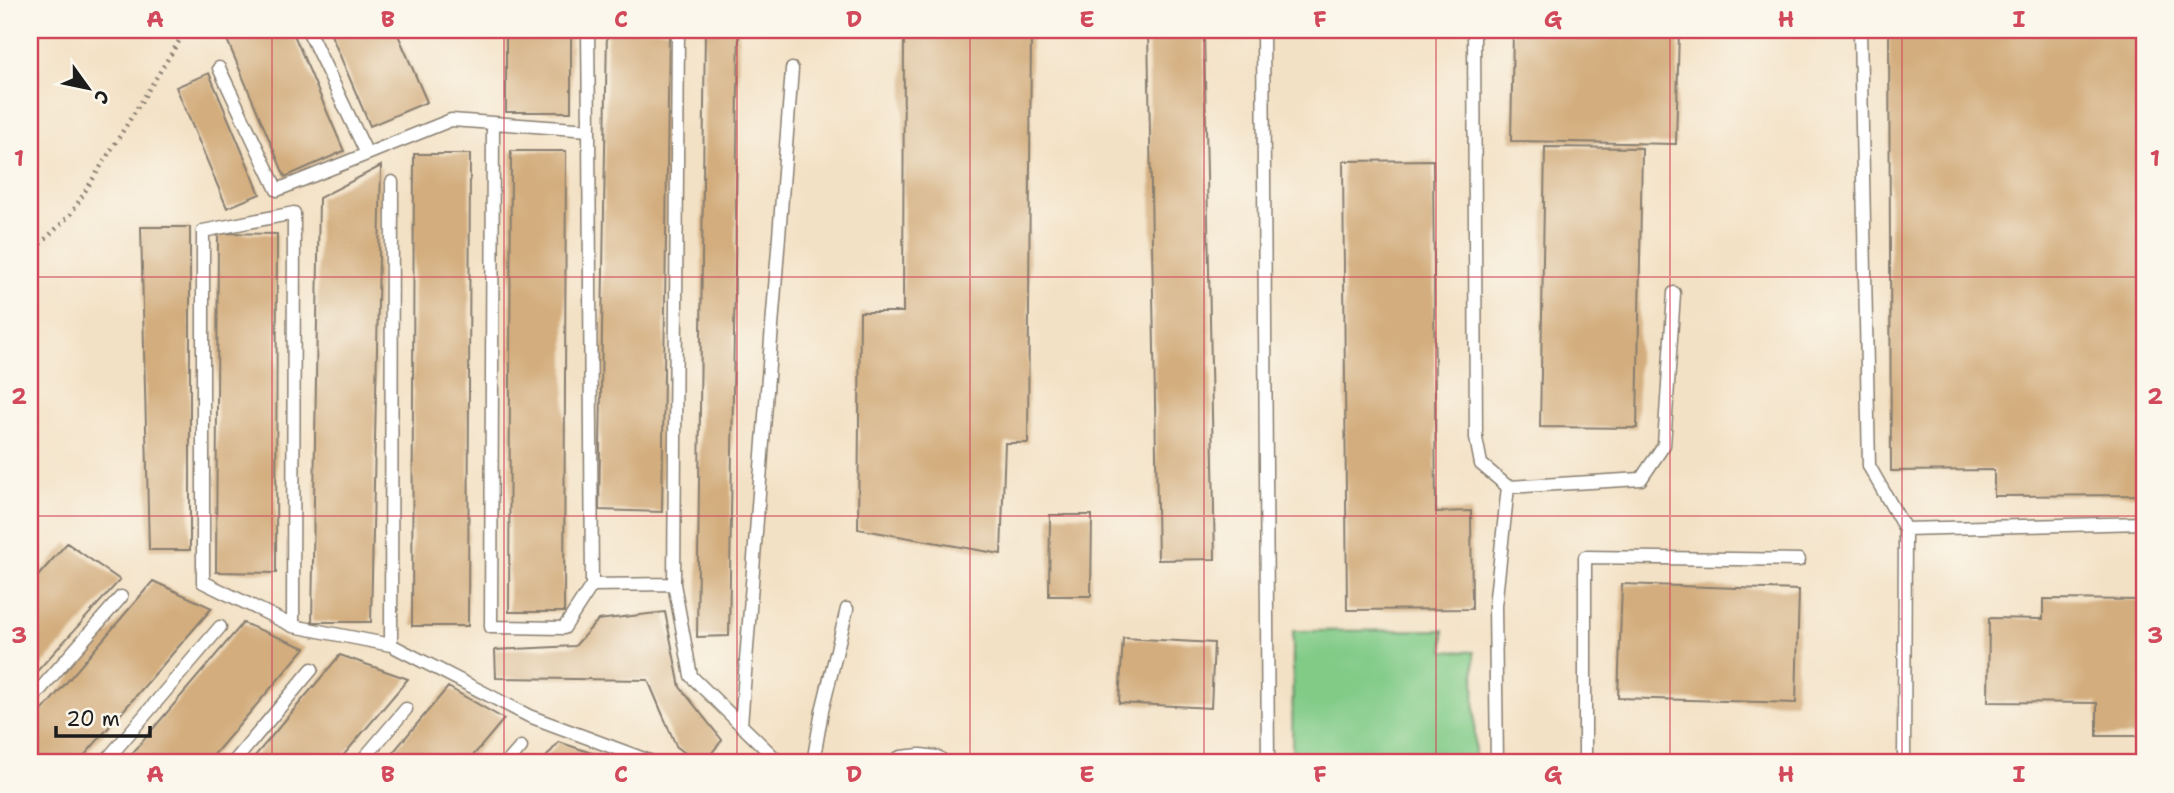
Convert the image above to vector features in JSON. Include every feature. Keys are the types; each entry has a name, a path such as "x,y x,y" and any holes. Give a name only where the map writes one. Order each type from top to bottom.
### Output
{"street":[{"path":"902,763 936,763"}],"lane":[{"path":"308,30 368,155"},
{"path":"493,123 491,627 564,628 592,584 588,30"},
{"path":"677,30 674,584 691,676 780,763"},
{"path":"1263,30 1268,763"},
{"path":"1474,30 1476,438 1481,464 1508,487 1641,479 1664,445 1674,293"},
{"path":"1860,30 1869,467 1905,529 1904,763"},
{"path":"219,68 277,190 451,120 589,130"},
{"path":"741,724 792,69"},
{"path":"391,645 392,182"},
{"path":"293,626 294,213 203,231 203,582 293,626 391,645 528,716 655,763"},
{"path":"1497,763 1495,606 1508,487"},
{"path":"1905,529 2144,523"},
{"path":"1585,763 1585,556 1799,559"},
{"path":"592,584 674,584"},
{"path":"30,701 121,597"},
{"path":"813,763 822,711 847,609"},
{"path":"104,763 220,627"},
{"path":"233,763 312,669"},
{"path":"360,763 405,709"},
{"path":"507,763 521,747"}],"path":[{"path":"30,254 71,214 186,30"}],"green space":[{"path":"1444,630 1444,651 1474,652 1475,763 1292,763 1293,631"}],"building":[{"path":"238,30 292,30 344,151 285,177 225,35"},
{"path":"329,30 396,30 427,102 370,126"},
{"path":"506,30 571,30 571,112 506,112"},
{"path":"607,30 669,30 662,512 599,510"},
{"path":"705,30 739,30 729,636 697,637"},
{"path":"904,30 1031,30 1028,443 1005,443 1001,554 858,529 860,312 903,312"},
{"path":"1148,30 1204,30 1215,559 1158,560"},
{"path":"1513,30 1679,30 1676,144 1511,141"},
{"path":"1889,30 2144,30 2144,495 1994,496 1994,470 1891,471"},
{"path":"209,73 260,194 227,208 176,87"},
{"path":"1545,147 1642,148 1637,428 1540,427"},
{"path":"511,151 566,151 564,612 509,612"},
{"path":"414,154 470,154 468,626 412,626"},
{"path":"1433,160 1436,512 1471,511 1472,609 1347,610 1343,161"},
{"path":"381,166 371,622 312,622 319,198"},
{"path":"141,227 190,227 190,550 149,550"},
{"path":"218,233 277,234 276,573 216,572"},
{"path":"1050,515 1092,515 1091,596 1049,596"},
{"path":"67,543 120,580 30,679 30,585"},
{"path":"153,581 212,608 78,763 30,763 30,725"},
{"path":"1622,584 1799,590 1796,703 1618,698"},
{"path":"2043,599 2143,600 2144,704 2140,703 2139,736 2097,736 2097,703 1988,702 1989,618 2043,619"},
{"path":"665,612 680,687 722,740 704,763 698,763 676,746 648,680 496,678 495,650 575,646 598,620"},
{"path":"243,623 305,648 207,763 124,763"},
{"path":"1123,638 1214,643 1211,708 1119,703"},
{"path":"340,655 408,679 337,763 249,763"},
{"path":"448,687 504,719 467,763 384,763"},
{"path":"559,742 621,763 541,763"}]}
